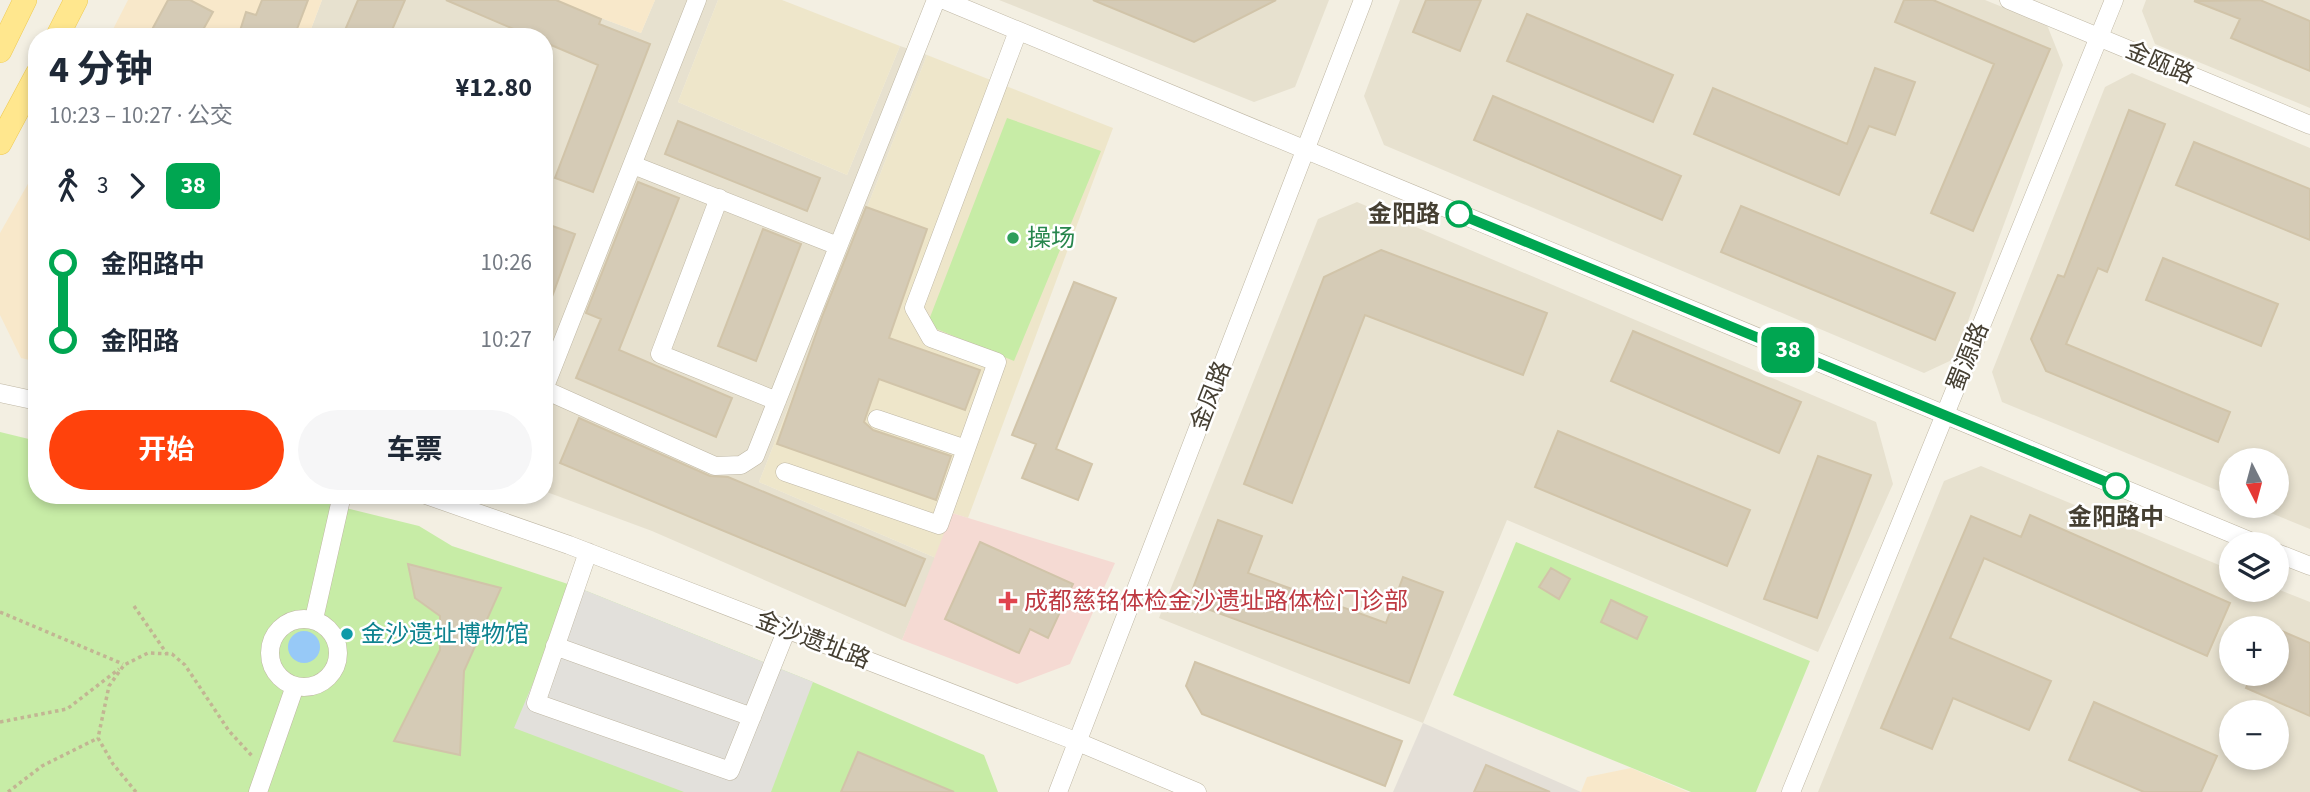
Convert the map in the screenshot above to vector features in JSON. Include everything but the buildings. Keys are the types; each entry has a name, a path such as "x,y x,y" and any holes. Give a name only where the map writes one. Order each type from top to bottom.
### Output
{"main road":[{"path":"0,51 25,0"},
{"path":"62,28 76,0"},
{"path":"0,143 28,91"}],"street":[{"path":"553,369 696,0"},
{"path":"553,393 715,466 741,465 755,456 936,0"},
{"path":"944,0 2227,532"},
{"name":"金凤路","path":"1058,792 1363,0"},
{"name":"金瓯路","path":"2009,0 2310,125"},
{"name":"蜀源路","path":"1791,792 2114,0"},
{"path":"785,472 939,525 997,362 931,338 914,308 1018,31"},
{"path":"633,165 838,246"},
{"path":"719,198 660,354 777,401"},
{"path":"0,393 28,399"},
{"path":"877,419 966,449"},
{"path":"314,620 340,504"},
{"name":"金沙遗址路","path":"478,504 588,552 1078,742 1197,792"},
{"path":"588,552 536,703 730,771 787,629"},
{"path":"2289,558 2310,566"},
{"path":"303,618 314,620 333,633 339,656 335,668 318,684 307,687 295,685 277,674 272,664 271,643 283,625 303,618"},
{"path":"555,646 752,717"},
{"path":"258,792 295,685"}],"path":[{"path":"134,606 167,654"},
{"path":"0,611 124,664"},
{"path":"0,722 67,709 124,664 148,653 172,654 185,665 229,731 250,756 269,761"},
{"path":"124,664 109,686 98,738 113,764 136,792"},
{"path":"8,792 42,766 98,738"}],"shaded area":[{"path":"128,0 322,0 311,28 114,28"},
{"path":"322,0 553,0 641,33 655,0 718,0 678,102 847,175 900,46 927,55 759,482 936,558 902,640 652,531 553,494 553,28 311,28"},
{"path":"553,0 655,0 641,33"},
{"path":"718,0 782,0 900,46 847,175 678,102"},
{"path":"999,0 1329,0 1295,87 1254,102"},
{"path":"1400,0 1985,0 2047,25 2063,65 1954,359 1924,373 1384,145 1364,96"},
{"path":"2146,0 2310,0 2310,108 2155,44 2142,11"},
{"path":"927,55 1113,128 968,518 952,513 936,558 759,482"},
{"path":"2132,73 2310,148 2310,529 2283,518 2289,518 2289,448 2219,448 2219,491 2002,402 1992,372 2105,87"},
{"path":"28,184 28,360 21,358 0,315 0,233"},
{"path":"1357,202 1876,422 1893,484 1818,652 1507,520 1423,723 1159,618 1318,219"},
{"path":"1981,466 2219,565 2219,602 2289,602 2289,594 2310,602 2310,792 1818,792 1944,481"},
{"name":"成都慈铭体检金沙遗址路体检门诊部","path":"952,513 1115,563 1070,664 1017,684 902,640"},
{"path":"574,586 813,682 771,792 684,792 514,728"},
{"path":"1423,723 1581,792 1393,792"},
{"path":"1631,768 1688,792 1581,792 1587,777"}],"green space":[{"name":"操场","path":"1007,118 1101,151 1014,361 927,325"},
{"name":"金沙遗址博物馆","path":"0,432 28,439 28,504 330,504 419,526 452,546 574,586 813,682 984,755 998,792 0,792"},
{"path":"1516,542 1810,661 1756,792 1691,792 1453,695"}],"water":[{"path":"304,631 315,636 320,647 315,658 304,663 293,658 288,647 293,636"}],"bus line":[{"name":"38","path":"1459,214 2116,486"}],"place":[{"name":"金阳路","path":"1459,214"},
{"name":"操场","path":"1013,238"},
{"name":"金阳路中","path":"2116,486"},
{"name":"成都慈铭体检金沙遗址路体检门诊部","path":"1008,601"},
{"name":"金沙遗址博物馆","path":"347,634"}]}
